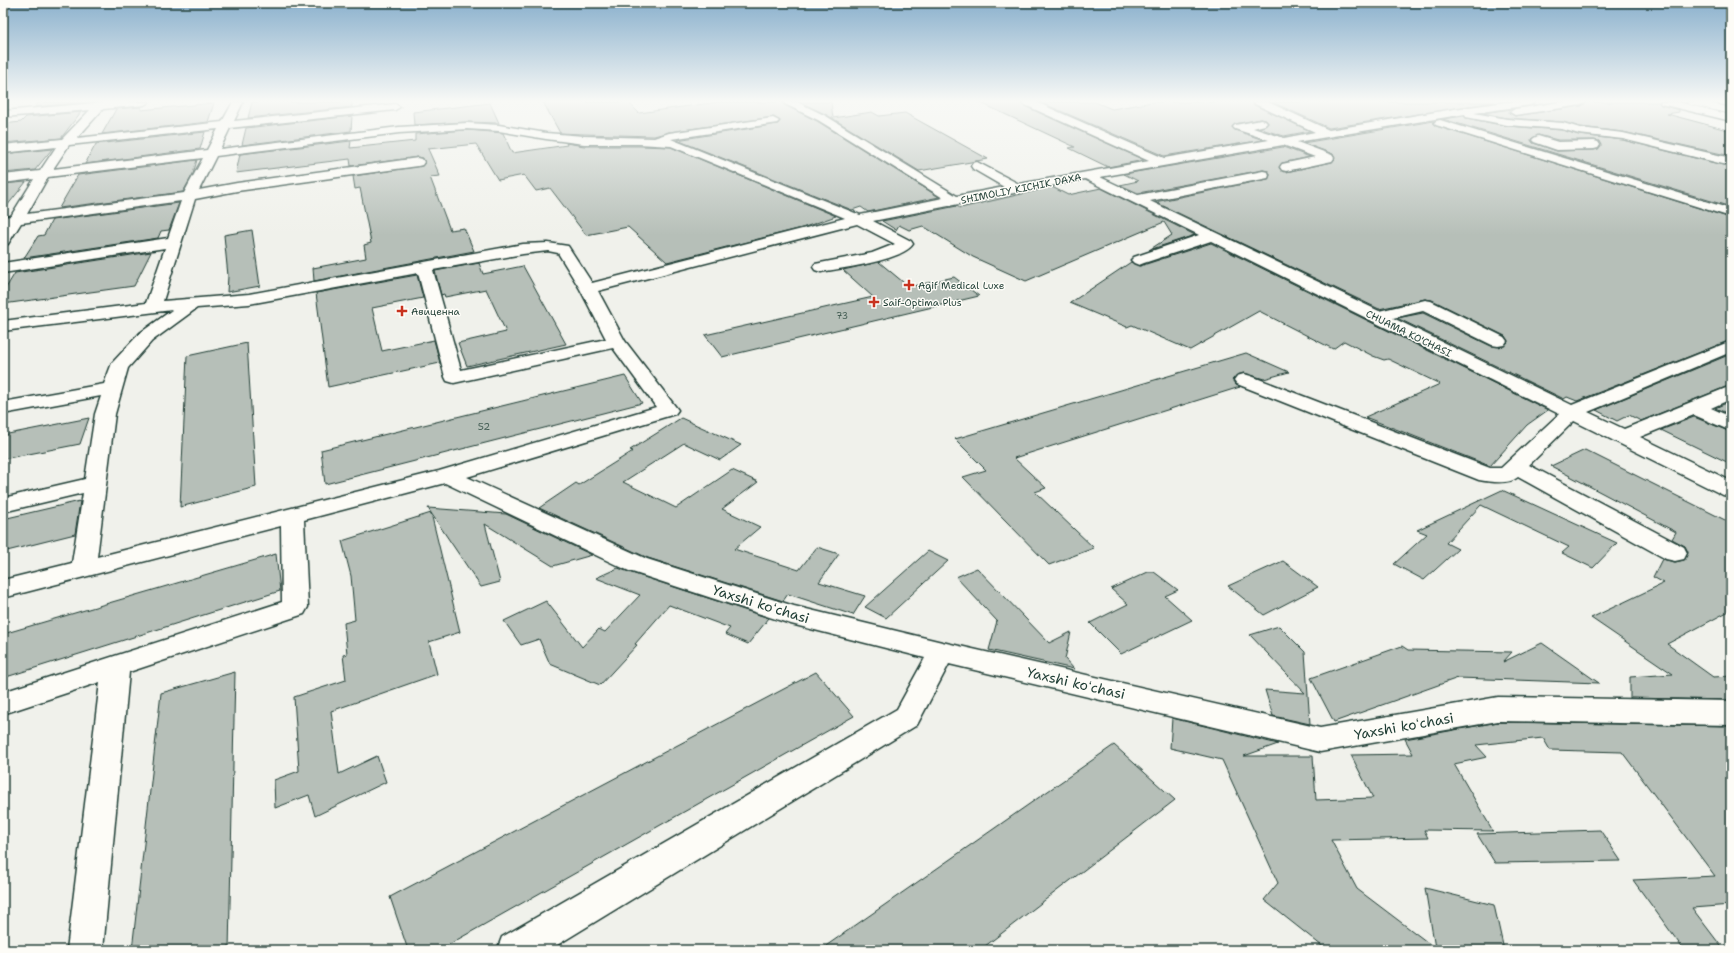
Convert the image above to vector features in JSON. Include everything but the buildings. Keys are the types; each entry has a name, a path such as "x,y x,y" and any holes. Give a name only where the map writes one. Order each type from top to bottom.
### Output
{"street":[{"path":"3,149 29,146"},
{"path":"3,242 10,220 62,146"},
{"path":"153,307 189,196 216,146"},
{"path":"3,179 212,154 248,146"},
{"path":"681,146 860,220 906,244 897,250 878,256 821,267"},
{"name":"SHIMOLIY KICHIK DAXA","path":"868,146 955,200 1252,146"},
{"path":"1127,146 1162,162"},
{"path":"1286,167 1328,158 1303,146"},
{"path":"1522,146 1731,213"},
{"path":"1667,146 1731,162"},
{"path":"10,220 189,196 237,186 418,162"},
{"path":"976,166 1016,188"},
{"name":"CHUAMA KO'CHASI","path":"1087,175 1731,490"},
{"path":"1138,200 1263,175"},
{"path":"588,290 860,220 955,200"},
{"path":"1139,260 1212,236"},
{"path":"3,268 174,242"},
{"path":"3,326 153,307 249,299 522,249 548,247 563,249 617,342 668,410 447,476 3,589"},
{"path":"424,267 454,377 617,342"},
{"path":"83,569 105,414 119,367 146,337 191,305"},
{"path":"1377,317 1425,305 1498,341"},
{"path":"1244,380 1487,475 1507,475 1572,412 1731,346"},
{"path":"3,408 113,388"},
{"path":"1623,437 1731,392"},
{"path":"1694,408 1731,425"},
{"path":"1516,467 1675,553"},
{"name":"Yaxshi koʻchasi","path":"447,476 638,565 791,615 942,652 1320,740 1498,709 1731,713"},
{"path":"3,505 95,483"},
{"path":"3,703 296,607 292,516"},
{"path":"515,950 907,717 942,652"},
{"path":"85,950 116,666"}],"place":[{"name":"Agif Medical Luxe","path":"909,285"},
{"name":"Saif-Optima Plus","path":"874,302"},
{"name":"Авиценна","path":"402,311"}]}
